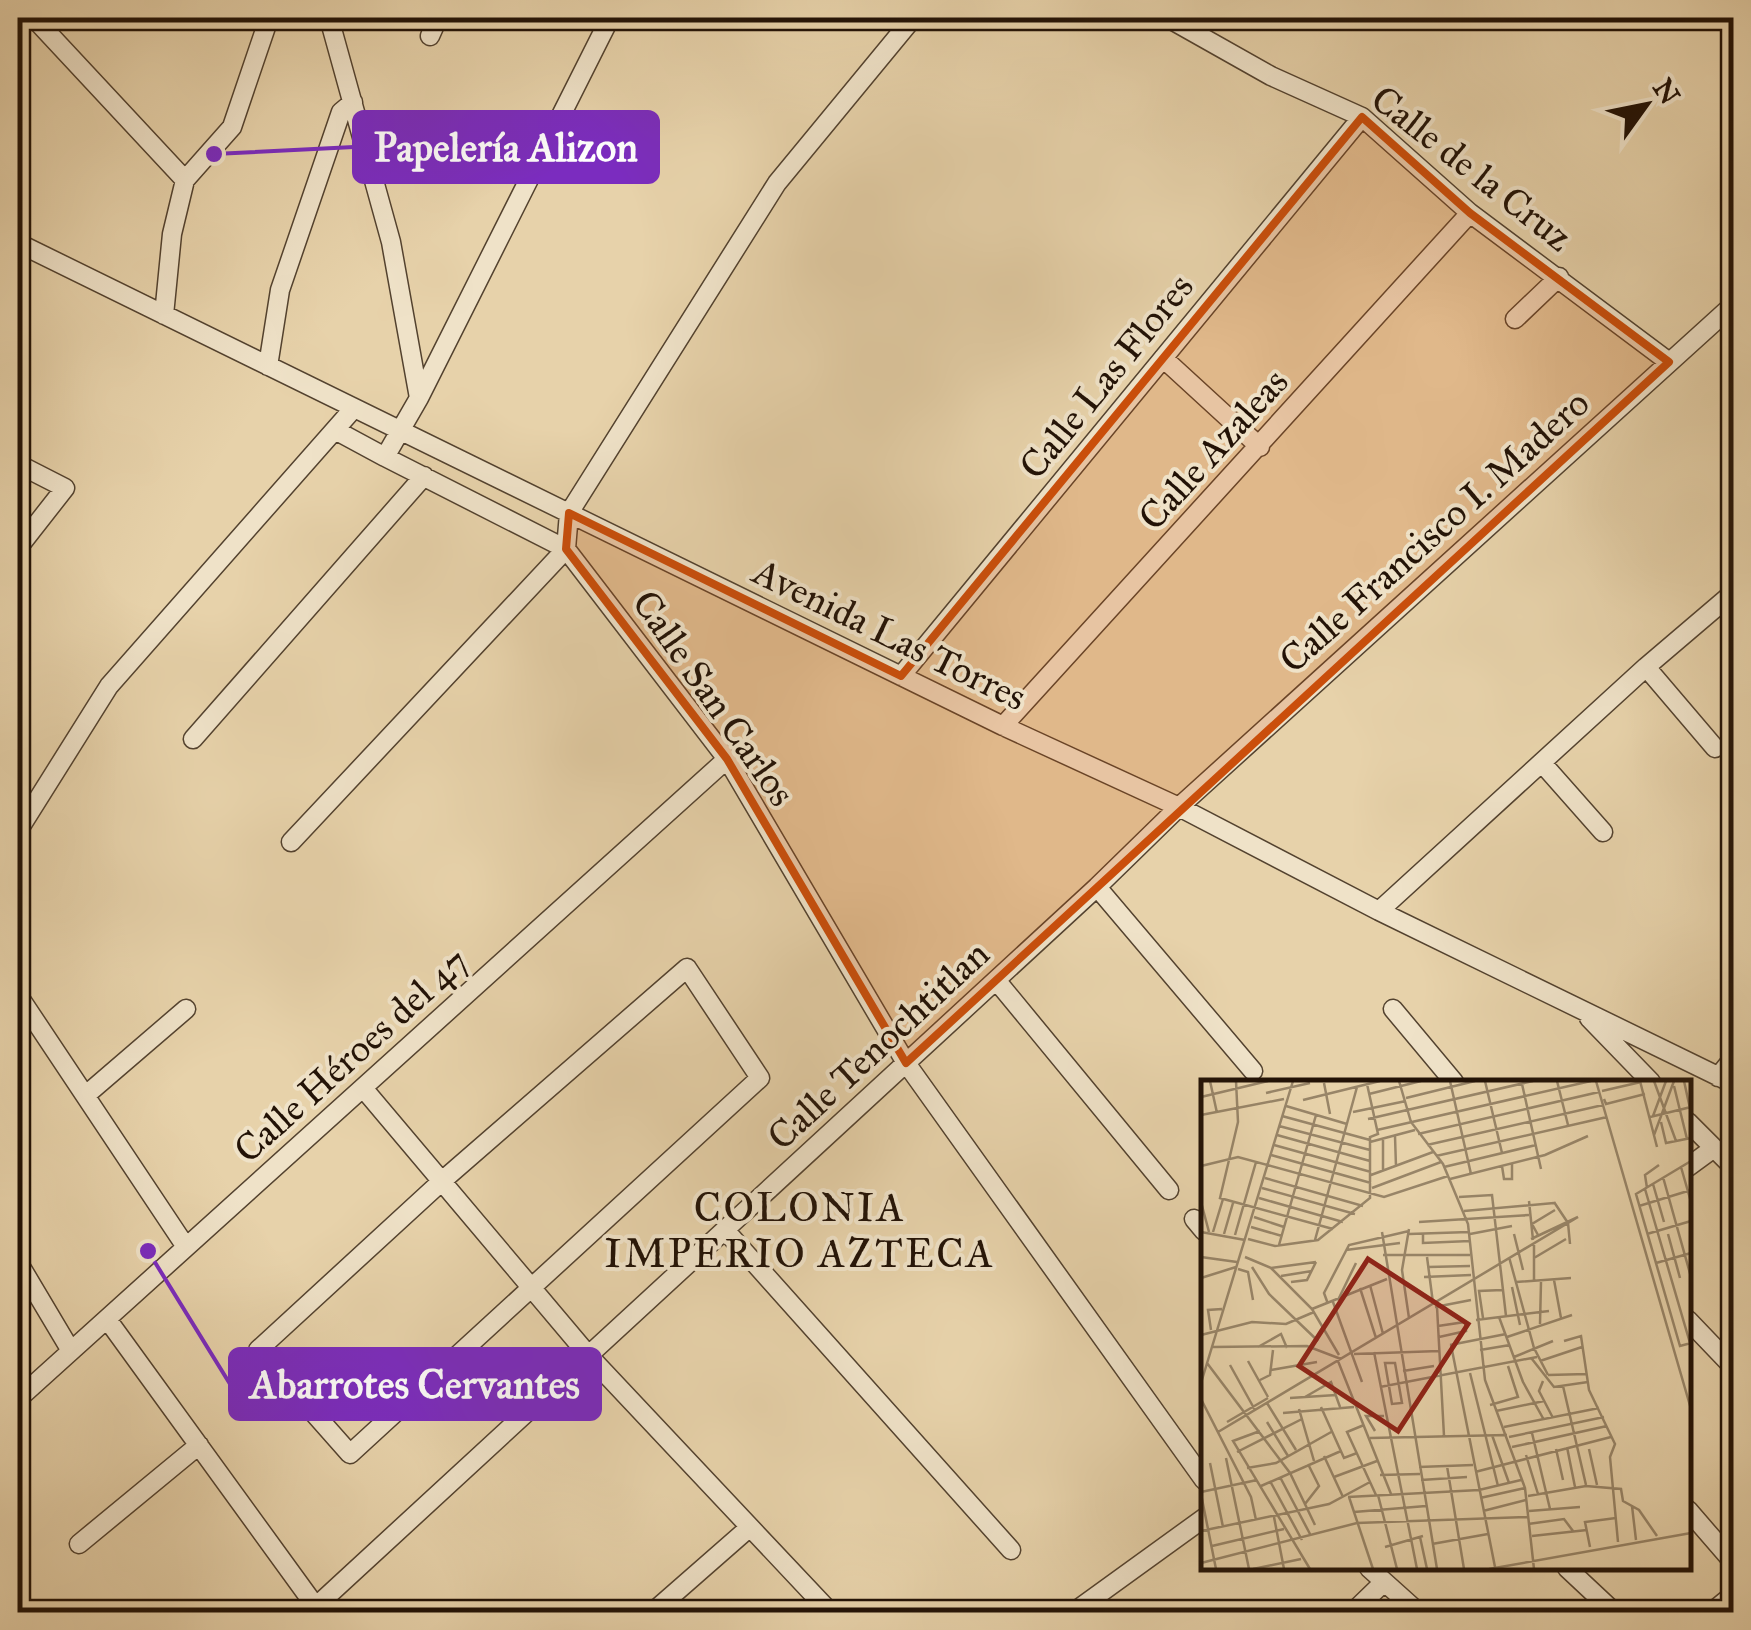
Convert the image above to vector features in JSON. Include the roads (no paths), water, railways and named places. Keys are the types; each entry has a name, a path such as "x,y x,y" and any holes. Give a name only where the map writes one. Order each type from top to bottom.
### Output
{"street":[{"path":"34,18 185,180"},
{"path":"164,315 172,234 185,180 232,127 269,18"},
{"path":"329,18 391,242 419,398"},
{"path":"430,36 438,18"},
{"path":"386,456 610,18"},
{"path":"291,842 566,549 569,514 777,183 912,18"},
{"name":"Calle de la Cruz","path":"1168,18 1271,76 1362,117 1470,213 1669,362"},
{"path":"268,366 280,290 341,112 352,102"},
{"name":"Calle Las Flores","path":"901,676 1362,117"},
{"name":"Calle Azaleas","path":"1003,726 1470,213"},
{"name":"Avenida Las Torres","path":"18,243 1003,726 1178,807 1379,911 1726,1080"},
{"path":"1516,320 1558,277"},
{"name":"Calle Francisco I. Madero","path":"1178,807 1734,304"},
{"path":"1163,358 1260,446"},
{"path":"18,832 109,686 354,408"},
{"name":"Calle San Carlos","path":"335,430 566,549 727,760 906,1063 1201,1476"},
{"path":"18,464 65,488 18,548"},
{"path":"194,739 424,476"},
{"path":"1379,911 1646,667 1734,592"},
{"path":"1646,667 1715,748"},
{"name":"Calle Héroes del 47","path":"18,1399 727,760"},
{"path":"1542,763 1603,832"},
{"name":"Calle Tenochtitlan","path":"313,1610 1097,887 1178,807"},
{"path":"1097,887 1253,1071"},
{"path":"687,968 760,1078 533,1290 350,1454 258,1350 442,1181 687,968"},
{"path":"996,980 1170,1190"},
{"path":"18,996 186,1247"},
{"path":"86,1095 186,1009"},
{"path":"1393,1010 1452,1080"},
{"path":"1580,1010 1649,1080"},
{"path":"1726,1080 1734,1057"},
{"path":"363,1088 589,1356 830,1612"},
{"path":"1691,1125 1734,1168"},
{"path":"1691,1165 1714,1148"},
{"path":"725,1230 1012,1550"},
{"path":"18,1262 71,1351"},
{"path":"107,1319 313,1610"},
{"path":"1691,1323 1734,1368"},
{"path":"79,1544 199,1446"},
{"path":"1691,1513 1734,1562"},
{"path":"1074,1612 1201,1520"},
{"path":"652,1612 750,1527"},
{"path":"1371,1570 1418,1612"},
{"path":"1570,1570 1614,1612"},
{"path":"1353,1612 1384,1582"},
{"path":"1712,1612 1734,1594"}],"place":[{"name":"Papelería Alizon","path":"214,154"},
{"name":"Abarrotes Cervantes","path":"148,1251"}],"district":[{"name":"COLONIA IMPERIO AZTECA","path":"800,1230"}]}
